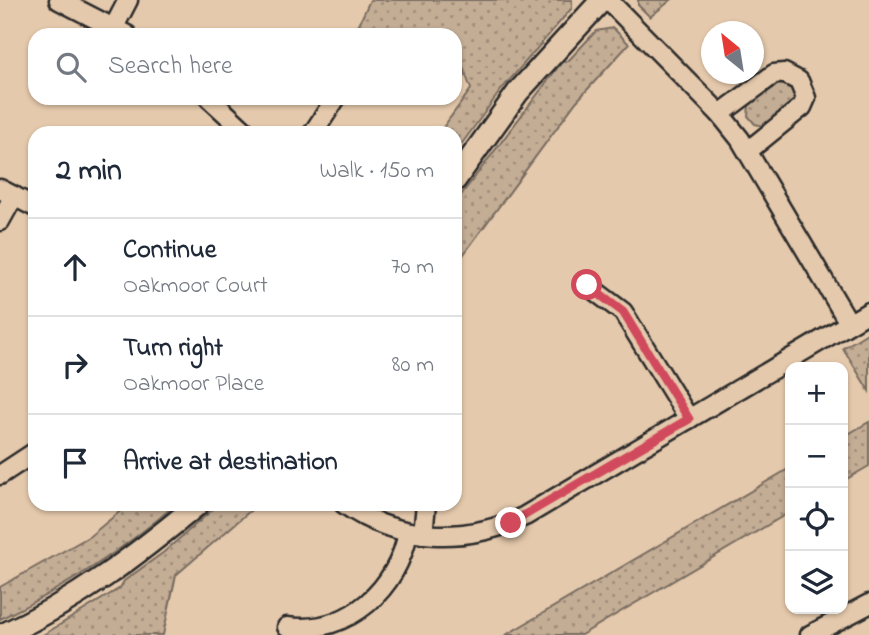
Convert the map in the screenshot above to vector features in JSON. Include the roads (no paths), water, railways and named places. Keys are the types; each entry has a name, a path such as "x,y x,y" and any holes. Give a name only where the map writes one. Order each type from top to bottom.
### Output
{"street":[{"path":"59,0 114,28"},
{"path":"121,28 128,0"},
{"path":"462,170 525,83 602,0"},
{"path":"608,0 720,114 749,150 849,323"},
{"path":"720,114 774,74 784,73 799,81 806,98 802,107 749,150"},
{"path":"217,105 239,126"},
{"path":"318,126 331,105"},
{"path":"0,221 7,192 28,203"},
{"path":"587,285 623,312 689,419"},
{"path":"356,511 373,521 416,533 461,534 497,529 524,516 869,312"},
{"path":"0,475 28,457"},
{"path":"2,635 98,582 147,547 190,511"},
{"path":"287,627 307,633 341,623 360,613 374,601 397,572 424,511"},
{"path":"810,635 866,612"}]}
